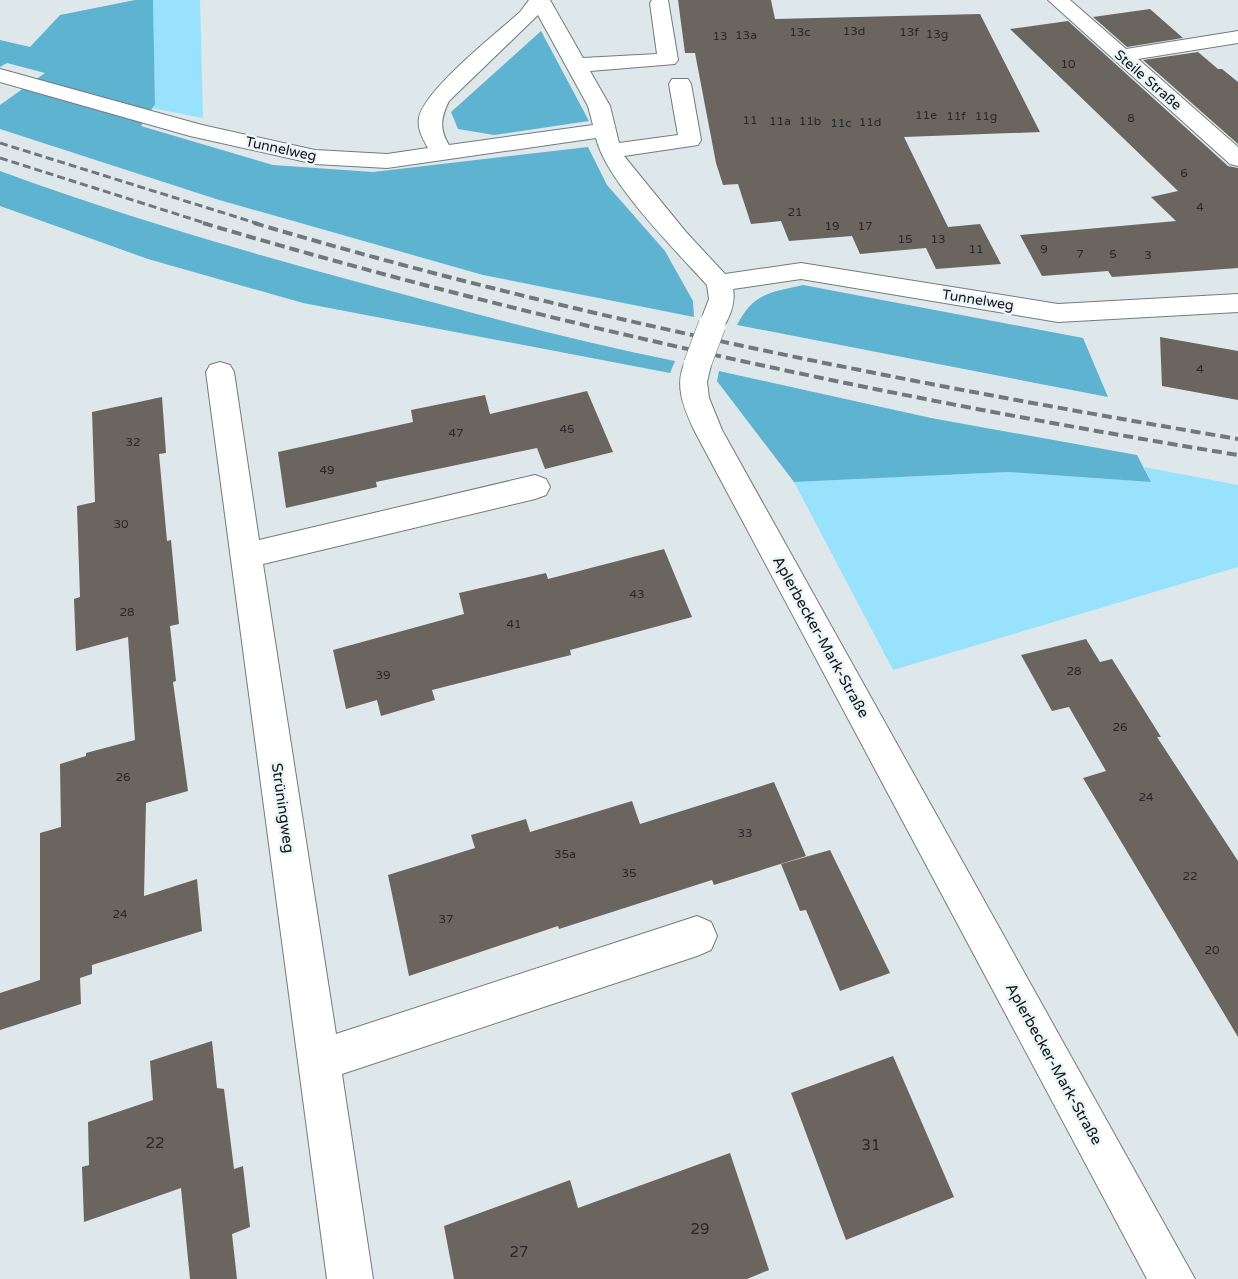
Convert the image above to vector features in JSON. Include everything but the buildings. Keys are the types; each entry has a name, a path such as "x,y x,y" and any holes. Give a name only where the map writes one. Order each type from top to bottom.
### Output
{"street":[{"path":"442,154 432,136 430,118 439,98 527,16 539,0 599,106 608,140 625,176 676,238 719,283"},
{"name":"Steile Straße","path":"1058,0 1238,159"},
{"path":"577,65 668,60 660,3"},
{"path":"1120,56 1238,37"},
{"name":"Tunnelweg","path":"4,80 198,131 315,157 387,161 608,140 690,140 680,84"},
{"name":"Tunnelweg","path":"719,283 801,271 1058,314 1238,303"},
{"name":"Aplerbecker-Mark-Straße","path":"719,283 722,299 692,377 693,393 708,430 1172,1279"},
{"name":"Strüningweg","path":"220,372 350,1279"},
{"path":"248,555 535,488"},
{"path":"318,1061 698,936"}],"shaded area":[{"path":"135,0 153,0 155,104 141,126 273,165 373,172 588,147 607,185 665,251 693,301 694,317 483,275 216,199 0,129 0,105 45,73 7,63 0,67 0,40 30,47 60,15"},
{"path":"153,0 200,0 203,118 152,108 155,103"},
{"path":"541,31 589,121 494,135 458,129 451,112"},
{"path":"0,171 181,232 273,259 520,325 675,361 670,373 303,303 148,259 0,206"},
{"path":"803,285 1083,338 1108,397 737,325 743,314 757,300 772,292"},
{"path":"719,371 931,418 1137,455 1151,482 1008,472 794,482 717,381"},
{"path":"1144,467 1238,485 1238,567 893,670 794,482 1008,472 1151,482"}],"railway":[{"path":"0,143 259,224"},
{"path":"0,158 208,224"},
{"path":"203,223 330,260 587,326 977,409 1238,455"},
{"path":"254,223 375,258 620,319 866,371 1238,439"}]}
